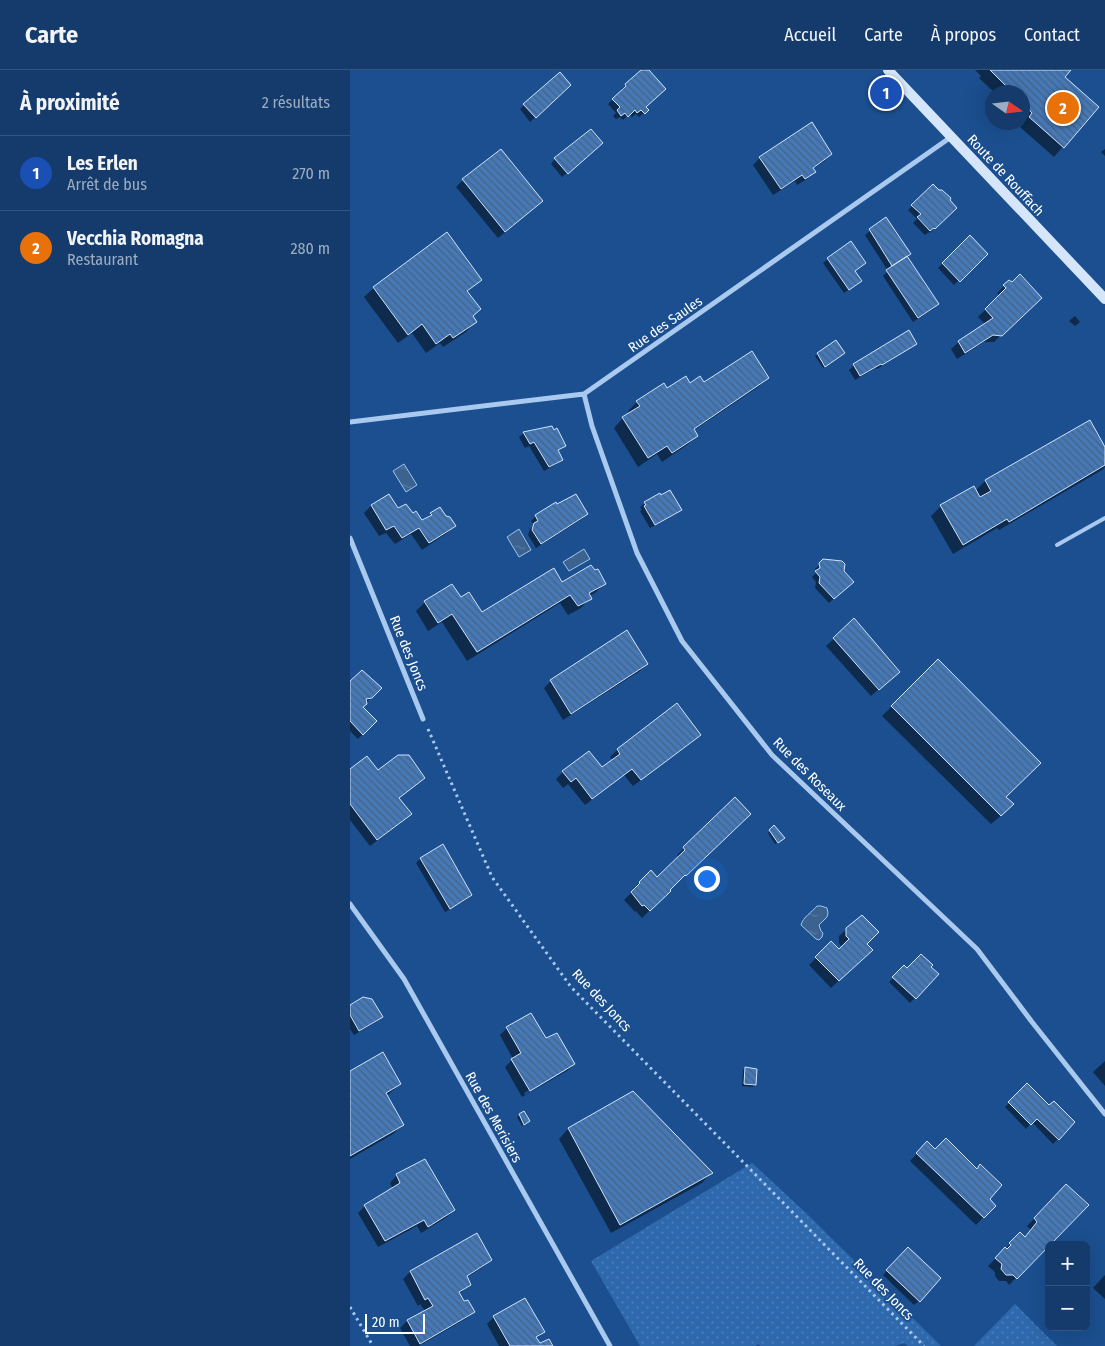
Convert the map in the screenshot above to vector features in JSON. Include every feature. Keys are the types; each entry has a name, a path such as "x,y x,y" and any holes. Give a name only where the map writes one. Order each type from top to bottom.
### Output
{"main road":[{"name":"Route de Rouffach","path":"888,70 1105,299"}],"street":[{"name":"Rue des Saules","path":"350,422 584,394 951,137"},
{"name":"Rue des Roseaux","path":"584,394 592,426 637,553 682,641 772,754 977,949 1105,1114"},
{"name":"Rue des Joncs","path":"350,538 423,719"},
{"name":"Rue des Merisiers","path":"350,904 404,980 610,1346"}],"lane":[{"path":"1057,545 1105,518"}],"path":[{"name":"Rue des Joncs","path":"423,719 492,877 571,987 924,1346"},
{"path":"350,1307 373,1346"}],"shaded area":[{"path":"752,1163 805,1212 941,1346 908,1346 904,1343 895,1346 760,1346 759,1344 755,1346 640,1346 591,1261"},
{"path":"1015,1304 1057,1346 974,1346"}],"water":[{"path":"404,464 417,485 406,492 393,471"},
{"path":"519,529 531,550 519,557 507,537"},
{"path":"584,549 590,559 569,571 563,562"},
{"path":"817,906 827,908 828,913 827,917 819,925 823,933 819,940 801,925"}],"building":[{"path":"641,70 649,70 666,89 646,107 649,110 645,114 641,110 637,113 635,110 628,117 625,113 621,116 617,110 620,107 612,99"},
{"path":"990,70 1071,70 1065,77 1099,107 1064,148 1030,118 1032,113 1030,111 1030,85 1005,85"},
{"path":"560,72 571,85 536,118 523,104"},
{"path":"812,122 832,154 813,168 816,172 805,179 802,175 781,189 759,157"},
{"path":"591,129 603,143 568,174 554,158"},
{"path":"501,149 543,201 505,232 462,179"},
{"path":"933,184 951,198 950,200 957,208 935,229 930,231 917,217 921,214 911,205"},
{"path":"886,217 911,254 892,266 869,229"},
{"path":"447,232 482,280 467,291 481,309 473,316 477,322 453,338 450,334 436,344 422,324 408,335 373,287"},
{"path":"970,235 988,254 960,282 942,263"},
{"path":"851,241 866,263 855,271 862,281 849,290 827,258"},
{"path":"907,256 939,304 918,318 886,270"},
{"path":"1020,274 1042,298 1002,336 993,335 965,353 958,341 993,318 985,309 1006,288 1003,285 1009,280 1012,282"},
{"path":"909,330 917,344 860,376 853,364"},
{"path":"836,340 845,353 825,367 817,353"},
{"path":"752,351 769,378 694,429 698,436 672,453 667,446 648,458 622,417 640,406 636,401 664,383 667,388 686,376 690,383 700,376 704,382"},
{"path":"1090,420 1105,447 1105,465 1009,522 1007,519 963,545 940,505 974,486 980,497 991,491 985,480"},
{"path":"552,426 554,430 557,428 566,446 558,450 563,460 549,467 534,442 530,444 523,432"},
{"path":"670,490 682,510 655,525 644,506 646,505 644,502"},
{"path":"389,494 398,508 406,504 413,513 416,511 422,520 432,515 430,513 440,507 456,526 429,543 419,528 402,538 394,526 386,530 371,505"},
{"path":"576,494 588,514 541,544 532,530 534,523 538,521 535,515 556,502 557,504"},
{"path":"823,559 842,561 845,564 844,571 854,582 834,599 819,583 820,577 815,571 820,568 819,563"},
{"path":"591,565 595,570 598,569 606,584 589,593 592,599 578,606 570,595 477,652 452,614 438,623 424,601 452,584 461,597 469,592 482,612 554,568 562,582"},
{"path":"854,618 900,672 879,690 833,638"},
{"path":"627,630 648,664 571,714 550,680"},
{"path":"938,659 1041,763 1006,797 1014,804 1001,816 891,706"},
{"path":"362,670 382,688 372,698 366,699 367,704 363,707 377,721 363,735 350,721 350,681"},
{"path":"677,703 701,735 641,780 632,769 592,799 576,778 571,782 562,771 589,751 602,767 620,754 617,749"},
{"path":"398,755 409,755 425,778 399,798 412,814 377,840 350,804 350,769 367,756 378,770"},
{"path":"735,797 751,814 685,875 650,911 644,905 642,906 631,892 639,882 651,870 657,877 685,850 683,847"},
{"path":"774,825 785,838 778,843 769,830"},
{"path":"443,844 472,895 450,909 420,858"},
{"path":"862,915 879,932 867,944 873,950 839,981 815,957 831,941 839,949 849,939 846,936 846,928"},
{"path":"921,954 933,965 931,967 939,974 916,999 892,977 904,965 907,968"},
{"path":"363,997 372,999 383,1017 359,1031 350,1015 350,1005"},
{"path":"531,1013 546,1038 557,1033 575,1064 530,1091 511,1059 521,1053 506,1027"},
{"path":"383,1052 401,1084 386,1093 404,1125 350,1156 350,1071"},
{"path":"745,1067 757,1069 756,1085 744,1084"},
{"path":"1027,1083 1049,1105 1054,1101 1075,1122 1059,1140 1037,1119 1031,1125 1008,1102"},
{"path":"633,1091 713,1173 620,1225 568,1128"},
{"path":"524,1111 530,1121 524,1125 519,1114"},
{"path":"946,1138 977,1169 980,1164 1002,1185 990,1199 996,1206 984,1218 916,1153 927,1141 935,1149"},
{"path":"425,1159 455,1210 428,1227 424,1220 385,1241 364,1205 400,1183 396,1174"},
{"path":"1066,1184 1089,1205 1054,1241 1045,1241 1045,1250 1017,1279 1013,1275 1006,1275 1001,1269 1002,1264 995,1258 1005,1247 1007,1249 1011,1245 1009,1243 1020,1232 1025,1237 1037,1222 1034,1218"},
{"path":"477,1233 492,1260 467,1276 471,1285 459,1292 464,1301 468,1300 475,1312 420,1344 407,1320 433,1306 428,1298 425,1300 410,1271"},
{"path":"908,1247 941,1278 920,1302 886,1270"},
{"path":"525,1298 545,1332 536,1337 540,1343 549,1339 553,1346 510,1346 493,1316"}],"place":[{"name":"Les Erlen","path":"886,93"},
{"name":"Vecchia Romagna","path":"1063,108"}]}
